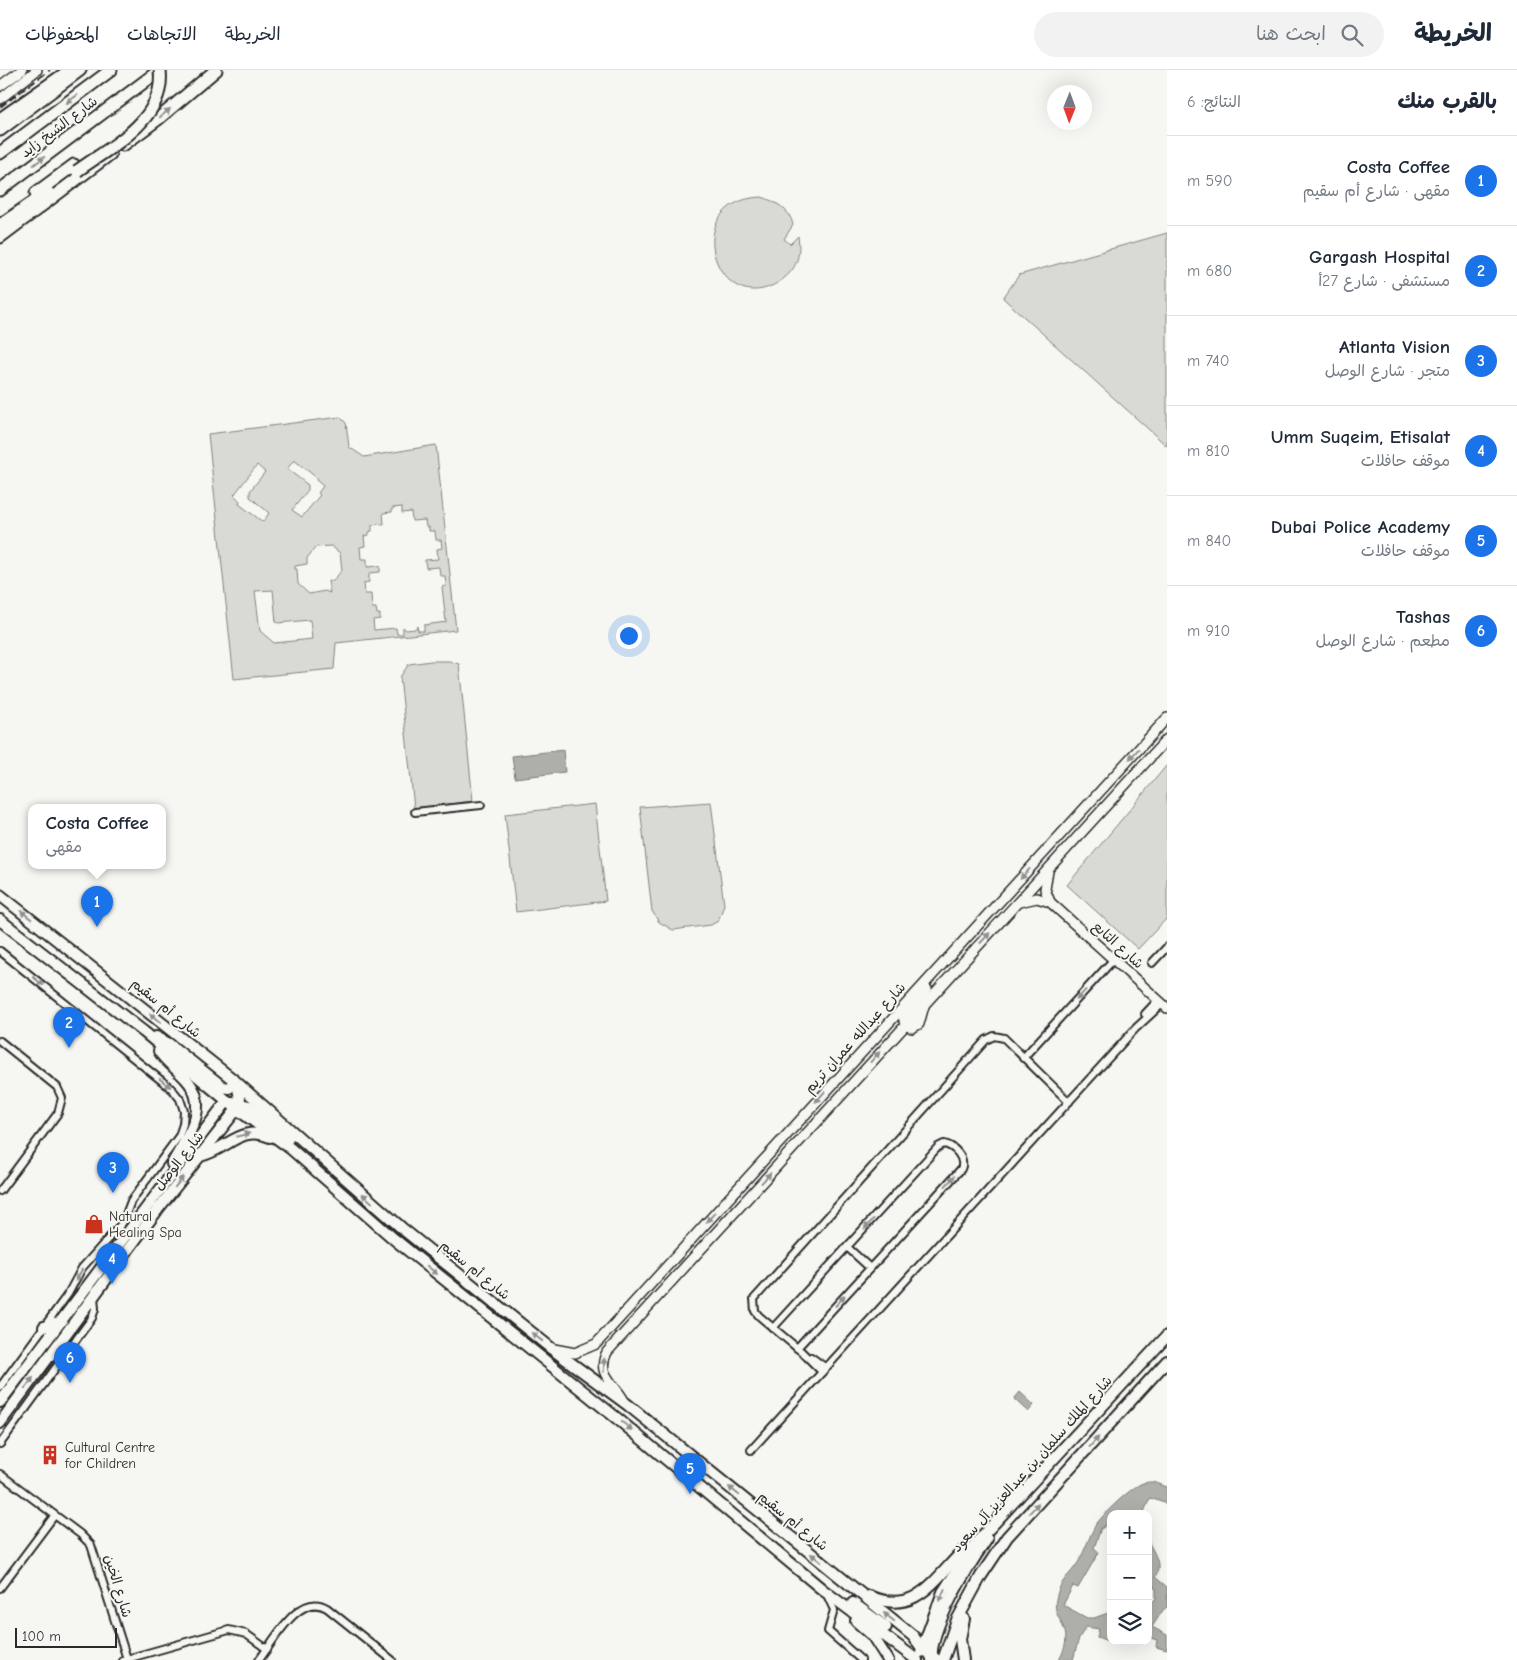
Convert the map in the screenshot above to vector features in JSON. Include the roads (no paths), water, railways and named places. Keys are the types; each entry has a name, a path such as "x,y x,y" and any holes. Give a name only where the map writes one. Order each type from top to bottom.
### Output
{"highway":[{"path":"0,119 70,70"},
{"path":"0,130 80,70"},
{"name":"شارع الشيخ زايد","path":"0,153 111,70"},
{"path":"0,225 75,168 138,116 150,95 153,70"},
{"path":"0,219 146,119 157,100 160,88 160,70"},
{"name":"شارع الشيخ زايد","path":"0,190 160,70"},
{"path":"0,237 158,119 216,70"}],"main road":[{"name":"شارع أم سقيم","path":"0,894 235,1081 404,1230 552,1349 628,1405 913,1636 930,1655"},
{"name":"شارع أم سقيم","path":"0,920 144,1032 227,1101 242,1108 394,1239 627,1426 822,1590 918,1660"},
{"path":"144,1032 170,1044 223,1087 230,1088 235,1081 239,1089 242,1108 308,1156 327,1163"},
{"path":"154,1041 159,1052 191,1085 196,1104 193,1128 173,1161 163,1185"},
{"name":"شارع الوصل","path":"0,1402 227,1101"},
{"name":"شارع الوصل","path":"0,1422 200,1156 242,1108"},
{"path":"200,1156 216,1150 234,1137 249,1133 269,1136 290,1148"},
{"path":"44,1327 62,1321"},
{"name":"شارع الملك سلمان بن عبدالعزيز آل سعود","path":"1014,1501 1167,1336"},
{"path":"943,1660 958,1620 971,1595 1007,1537 1167,1361"},
{"path":"1122,1384 1134,1377 1154,1375"},
{"path":"930,1655 942,1618 963,1576 1014,1501"},
{"path":"854,1589 878,1600 892,1603 913,1599 1014,1501"},
{"path":"822,1590 852,1603 906,1642 930,1655"},
{"path":"822,1590 872,1635 888,1660"},
{"path":"963,1660 960,1647 961,1632 971,1595"},
{"path":"918,1660 930,1655 958,1620"}],"street":[{"path":"0,86 22,70"},
{"path":"0,99 37,70"},
{"name":"شارع عبدالله عمران تريم","path":"552,1349 575,1352 596,1344 1167,718"},
{"name":"شارع عبدالله عمران تريم","path":"628,1405 604,1374 602,1367 607,1352 1167,739"},
{"path":"415,812 481,804"},
{"path":"1049,868 1045,889 1050,902"},
{"path":"1016,903 1037,898 1050,902"},
{"name":"شارع التابع","path":"1050,902 1162,1004"},
{"path":"905,1024 903,1016 945,968 960,945"},
{"path":"1152,963 1167,947"},
{"path":"0,950 172,1089 180,1099 184,1111 183,1124 179,1136 131,1201 123,1222 82,1268 68,1294 0,1387"},
{"path":"1023,1058 1114,959"},
{"path":"751,1450 1136,1028 1162,1004"},
{"path":"824,1370 755,1311 754,1299 982,1044 994,1036 1004,1038 1010,1046 1071,1100"},
{"path":"0,1041 57,1087 62,1098 58,1113 0,1191"},
{"path":"773,1328 941,1145 950,1146 962,1157 964,1163 961,1169 870,1268 799,1350"},
{"path":"847,1247 870,1268"},
{"path":"0,1444 92,1318 95,1309 94,1296"},
{"name":"شارع الخين","path":"0,1474 80,1534 93,1550 125,1659"},
{"path":"0,1588 54,1516"},
{"path":"822,1590 833,1607 828,1631 861,1660"},
{"path":"259,1660 296,1612 310,1604 327,1608 392,1660"},
{"path":"125,1659 229,1630 246,1634 267,1649"}],"railway":[{"path":"0,107 50,70"}],"place":[{"name":"Costa Coffee","path":"97,927"},
{"name":"Gargash Hospital","path":"69,1048"},
{"name":"Atlanta Vision","path":"113,1193"},
{"name":"Natural Healing Spa","path":"94,1224"},
{"name":"Umm Suqeim, Etisalat","path":"112,1284"},
{"name":"Tashas","path":"70,1383"},
{"name":"Cultural Centre for Children","path":"50,1455"},
{"name":"Dubai Police Academy","path":"690,1494"}]}
